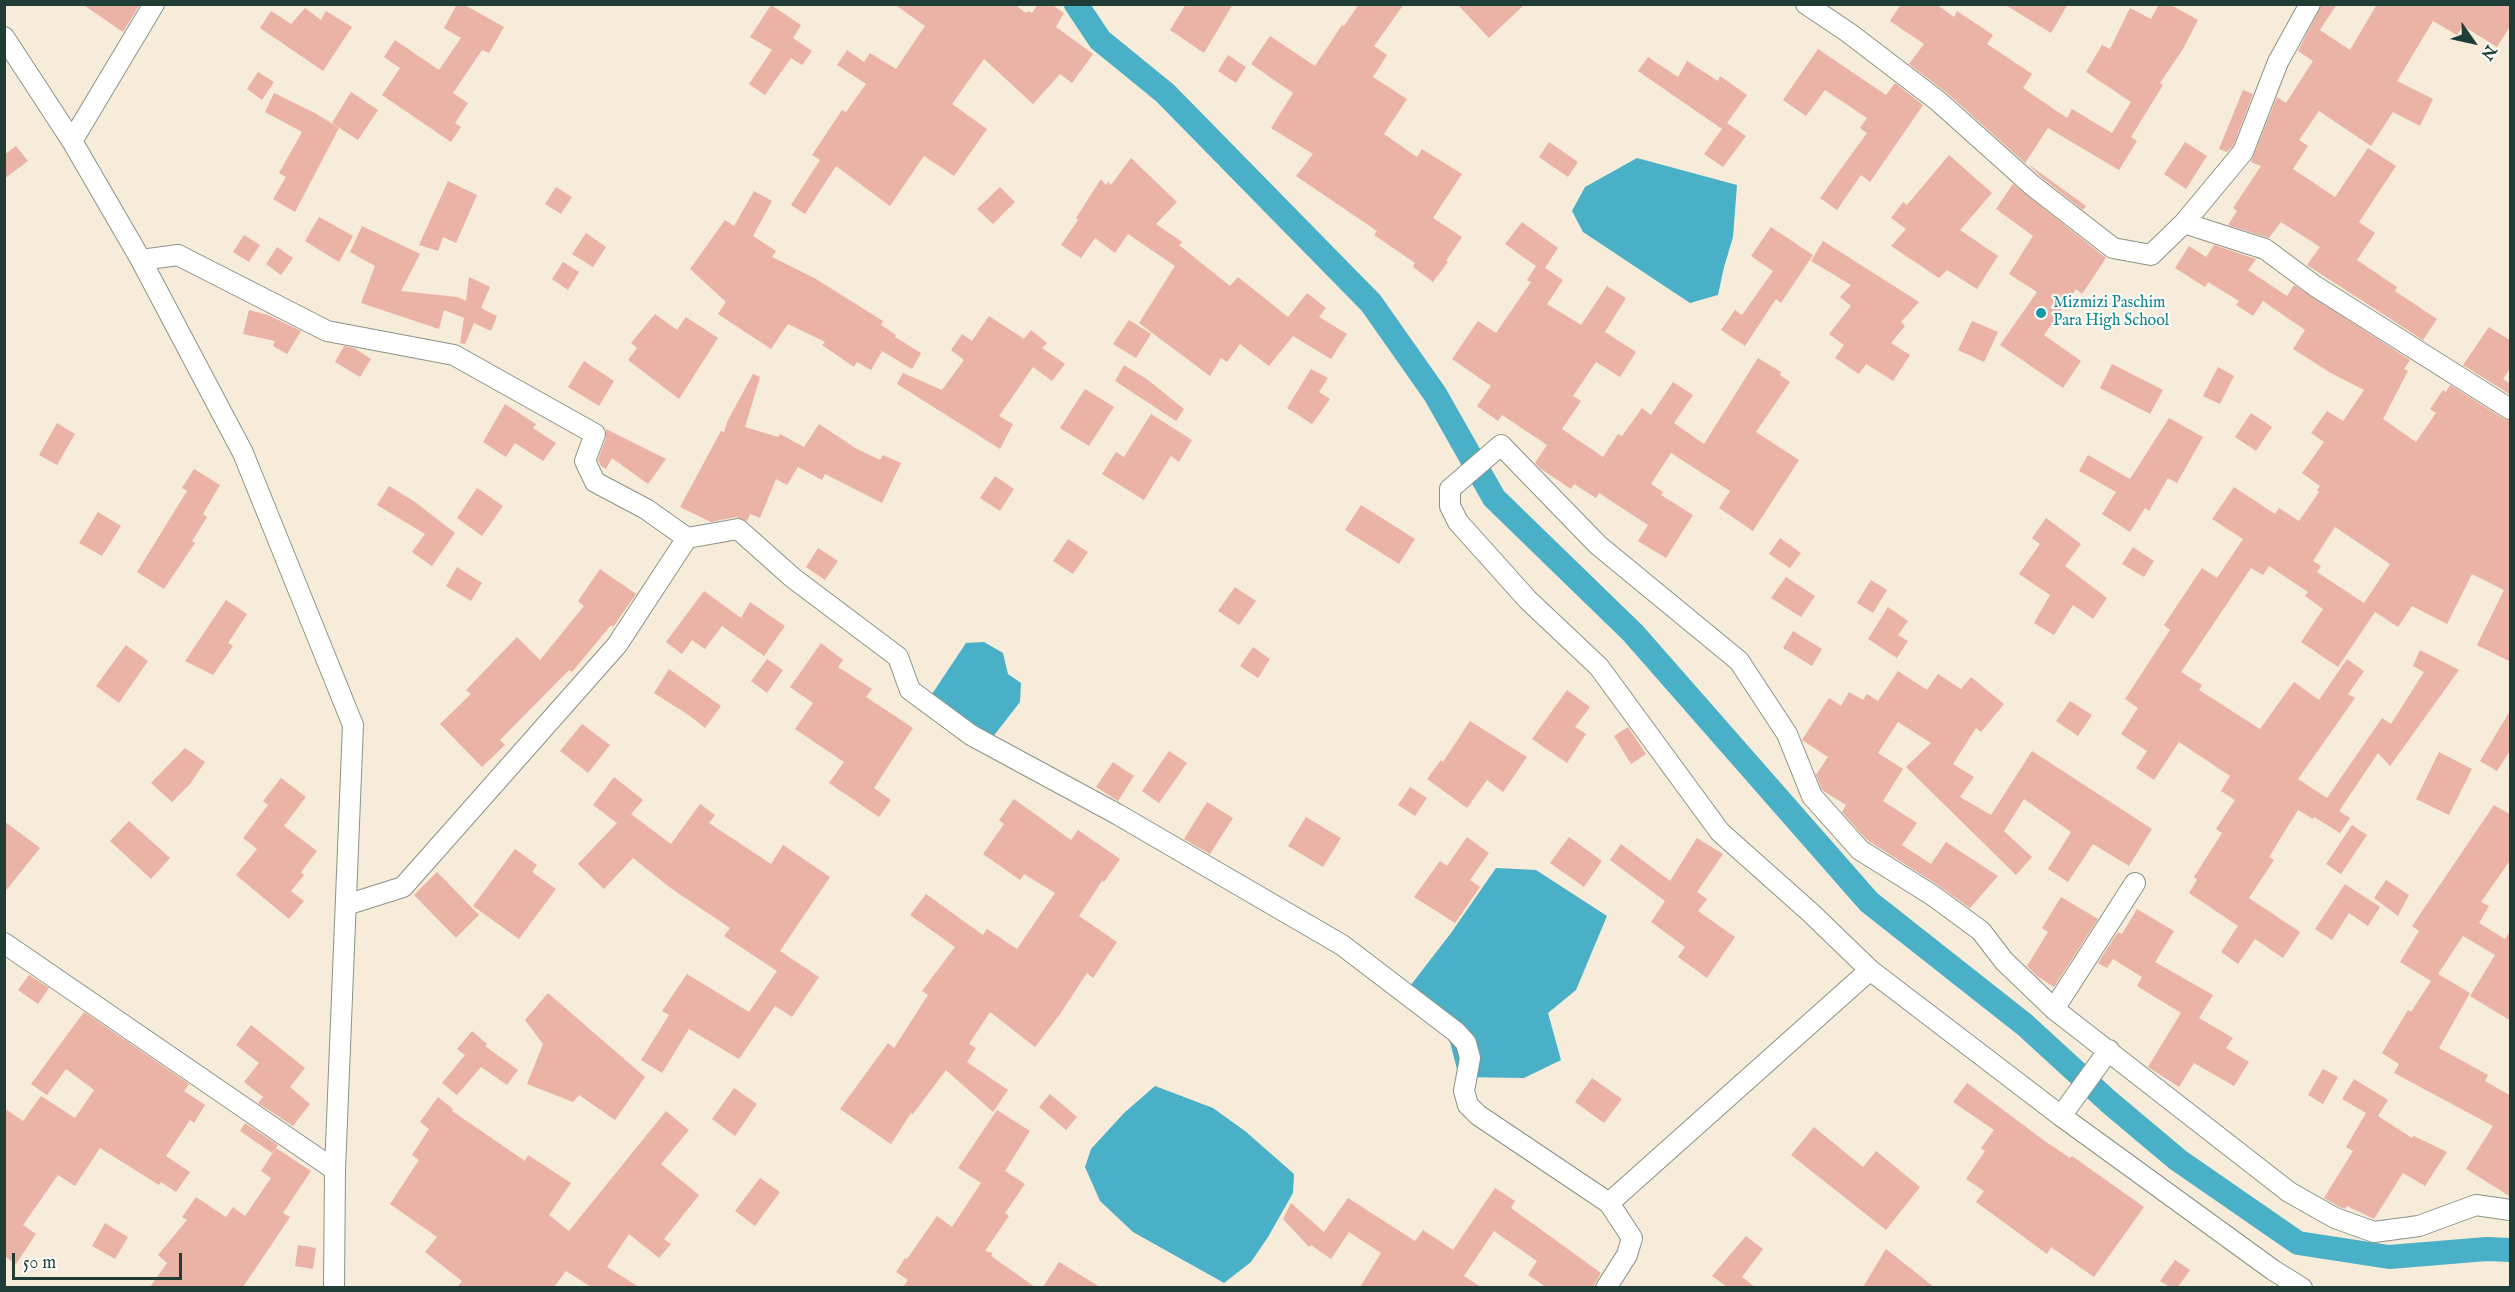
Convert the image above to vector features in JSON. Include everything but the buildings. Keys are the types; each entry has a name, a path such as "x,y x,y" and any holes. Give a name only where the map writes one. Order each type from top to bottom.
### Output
{"street":[{"path":"72,141 154,4"},
{"path":"1806,4 1849,33 1938,101 2033,186 2113,248 2151,255 2184,223 2243,152 2278,62 2310,4"},
{"path":"4,37 72,141 141,260 243,453 353,725 335,1170 334,1287"},
{"path":"2184,223 2265,249 2315,286 2511,409"},
{"path":"141,260 178,255 327,331 454,355 595,434 585,461 595,482 646,509 687,538 738,529 793,578 898,657 910,690 971,735 1126,820 1342,945 1456,1032 1466,1043 1470,1058 1464,1091 1468,1105 1478,1115 1609,1203 1632,1238 1627,1255 1606,1287"},
{"path":"2302,1287 2273,1270 2064,1111 1870,970 1811,913 1720,832 1599,668 1528,600 1458,522 1450,506 1450,489 1501,445 1598,545 1739,661 1787,734 1812,796 1860,850 1932,895 1981,931 2004,961 2106,1054 2289,1192 2335,1218 2374,1232 2419,1226 2476,1206 2511,1210"},
{"path":"346,905 403,887 617,645 687,538"},
{"path":"2054,1009 2135,883"},
{"path":"4,943 335,1170"},
{"path":"1609,1203 1870,970"},
{"path":"2064,1111 2106,1054"}],"water":[{"path":"1637,158 1737,185 1733,237 1718,295 1690,303 1583,232 1572,211 1585,187"},
{"path":"984,642 1003,653 1008,674 1021,683 1020,702 992,738 930,697 966,643"},
{"path":"1496,868 1536,870 1607,916 1576,990 1548,1013 1561,1060 1524,1078 1459,1077 1450,1042 1438,1026 1400,999 1451,933"},
{"path":"1155,1086 1213,1108 1245,1131 1294,1174 1293,1193 1268,1237 1251,1262 1224,1283 1133,1232 1100,1201 1085,1167 1091,1149 1124,1113"}],"waterway":[{"path":"1076,4 1100,40 1165,93 1371,303 1435,394 1494,498 1633,633 1869,902 2025,1025 2109,1102 2178,1160 2298,1243 2389,1257 2487,1249 2510,1250"}],"place":[{"name":"Mizmizi Paschim Para High School","path":"2041,313"}]}
